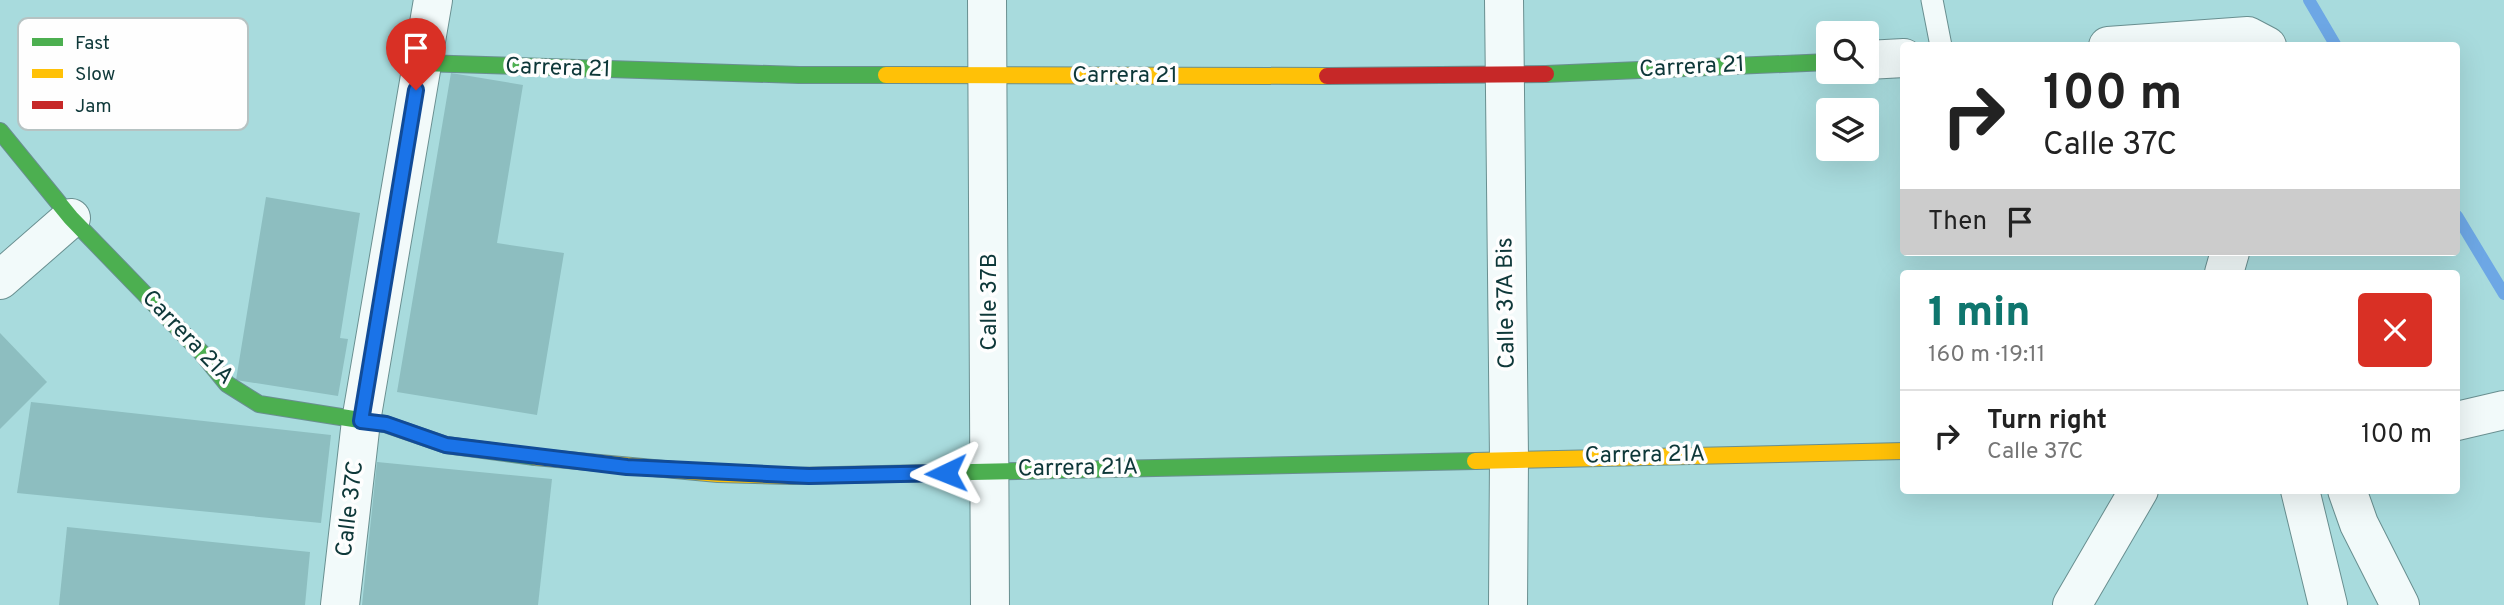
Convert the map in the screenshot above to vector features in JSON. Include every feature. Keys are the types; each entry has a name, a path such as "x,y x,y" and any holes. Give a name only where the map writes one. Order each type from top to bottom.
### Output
{"street":[{"name":"Calle 37C","path":"340,605 361,421 432,0"},
{"name":"Calle 37B","path":"987,0 990,605"},
{"name":"Calle 37A Bis","path":"1504,0 1508,605"},
{"path":"2164,42 2248,36 2259,42"},
{"path":"1879,59 1900,58"},
{"name":"Carrera 21","path":"421,63 650,72 1504,76 1816,63"},
{"name":"Carrera 21A","path":"0,131 71,218 201,352 227,384 259,404 386,424 446,445 627,467 809,476 1900,451"},
{"path":"0,281 71,218"},
{"path":"2460,420 2504,410"},
{"path":"2072,605 2137,494"},
{"path":"2301,494 2328,605"},
{"path":"2348,494 2359,524 2400,605"}],"lane":[{"path":"1932,0 1940,42"}],"building":[{"path":"451,73 523,85 497,243 564,253 537,415 397,392"},
{"path":"266,197 360,213 340,338 348,339 338,396 236,380"},
{"path":"0,333 47,382 0,429"},
{"path":"31,402 331,435 321,523 17,493"},
{"path":"377,462 552,479 538,605 362,605"},
{"path":"67,527 310,552 305,605 59,605"}],"waterway":[{"path":"2309,0 2334,42"},
{"path":"2460,221 2504,294"}],"traffic: fast":[{"path":"421,63 799,75 886,75"},
{"path":"1546,74 1816,63"},
{"path":"0,131 71,218 201,352 227,384 259,404 385,424 446,445 535,457"},
{"path":"792,476 1475,461"}],"traffic: slow":[{"path":"886,75 1327,76"},
{"path":"1475,461 1900,451"},
{"path":"535,457 718,474 792,476"}],"traffic: jam":[{"path":"1327,76 1546,74"}],"route":[{"path":"416,90 361,421 386,424 446,445 627,467 718,474 809,476 946,473"}]}
